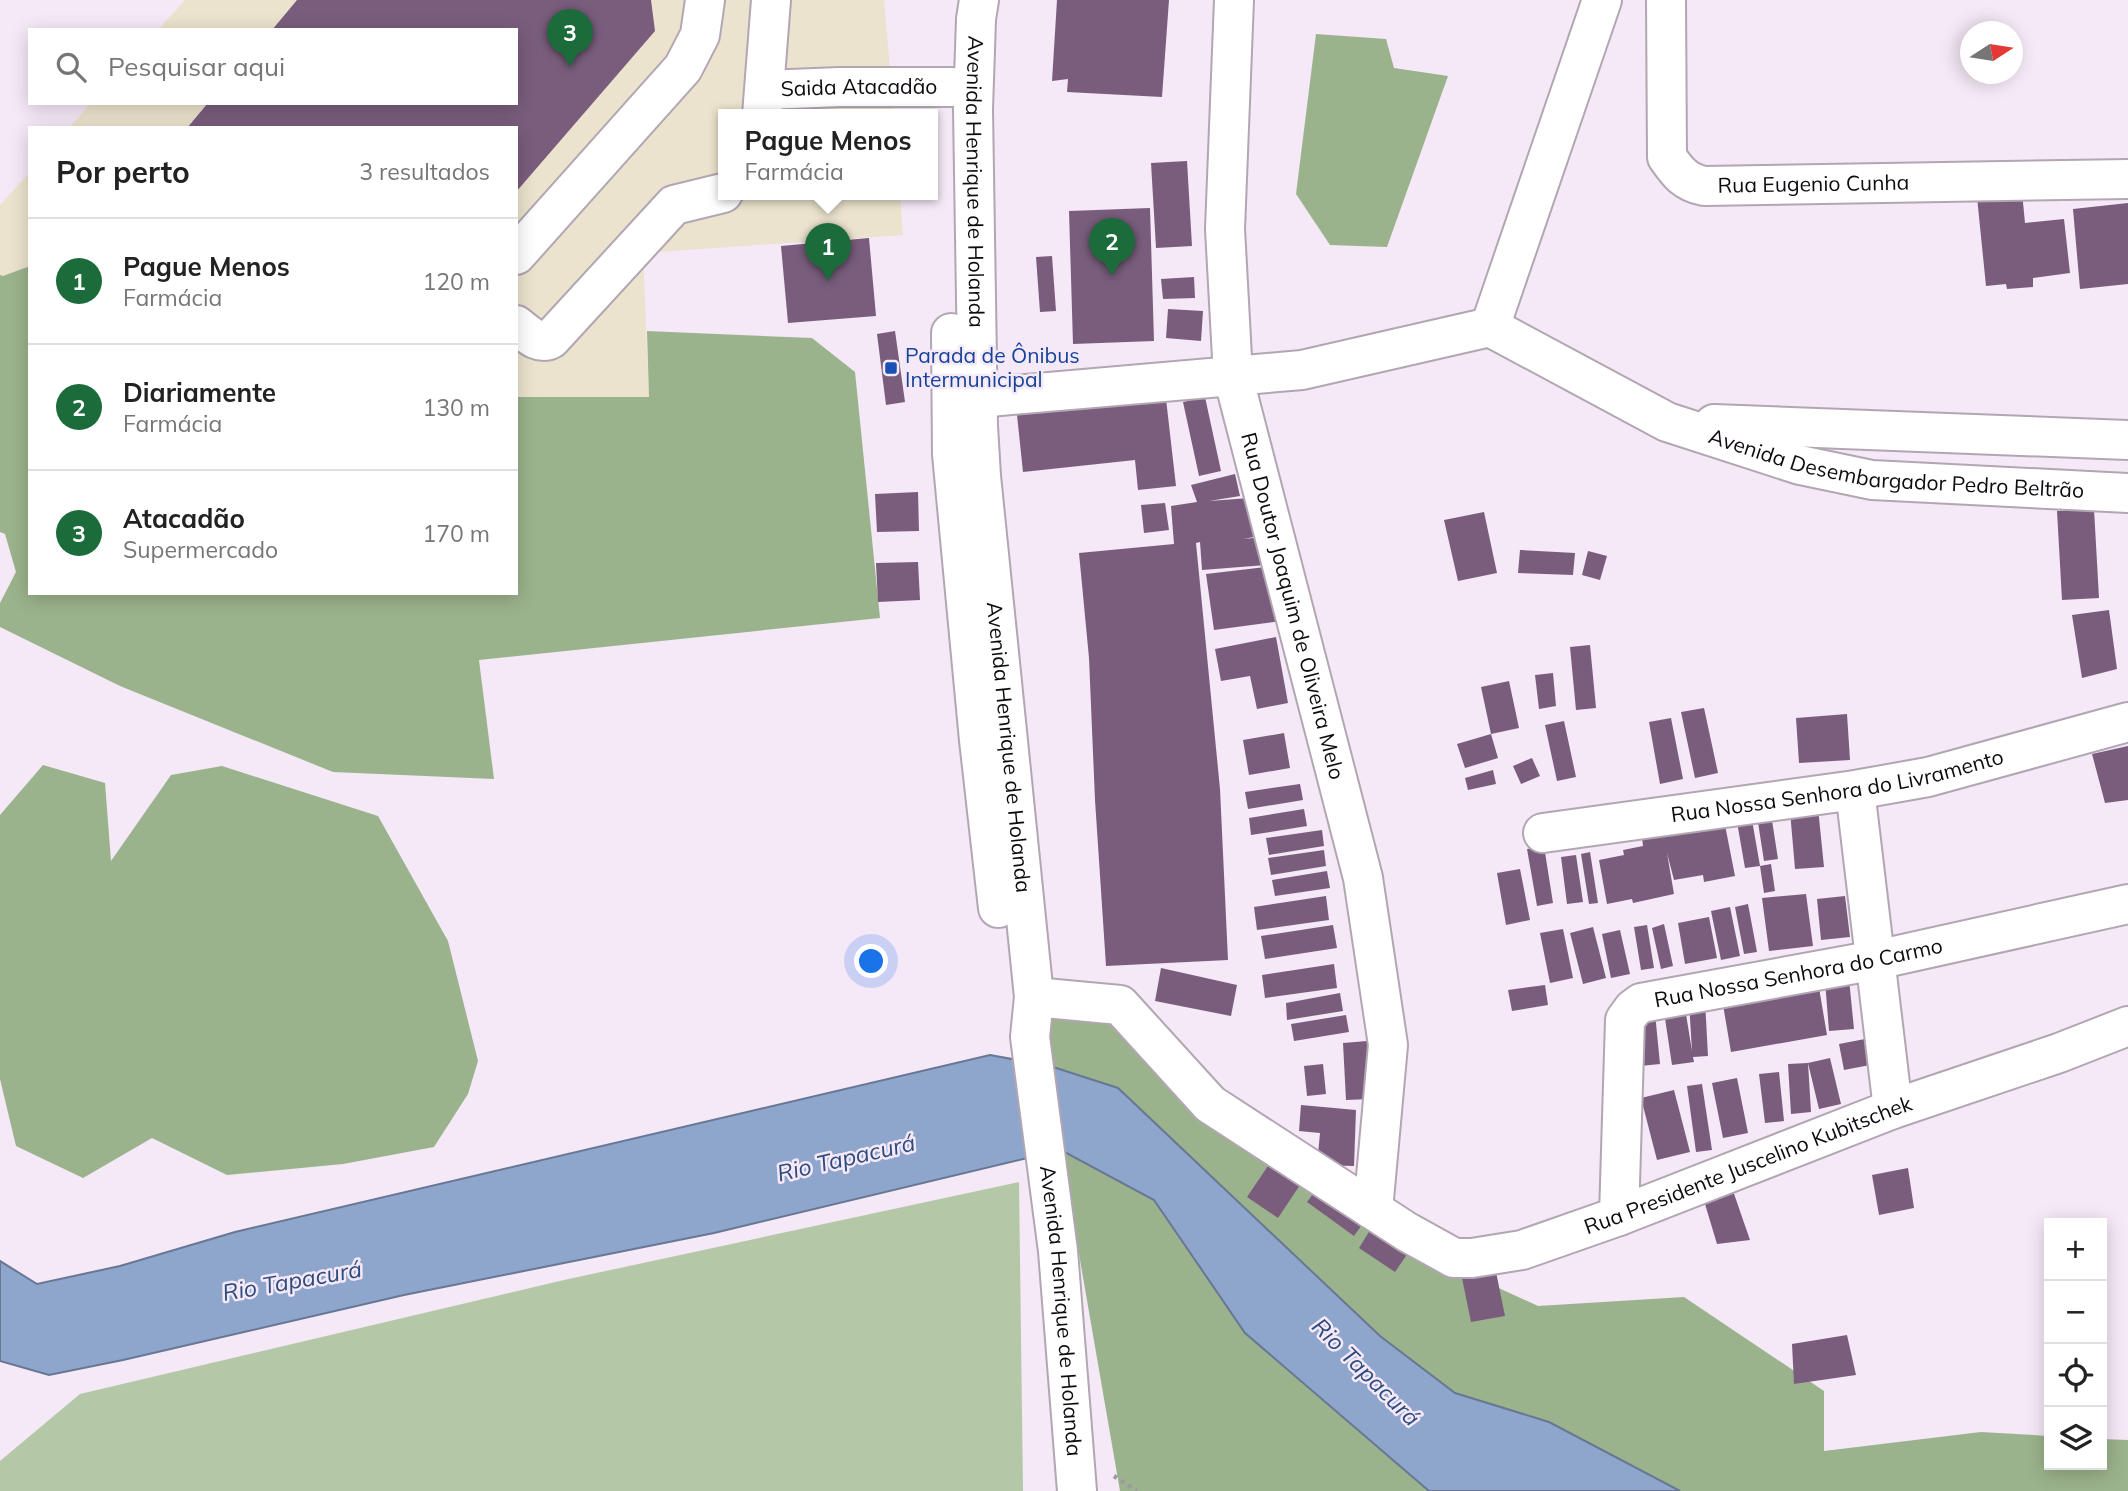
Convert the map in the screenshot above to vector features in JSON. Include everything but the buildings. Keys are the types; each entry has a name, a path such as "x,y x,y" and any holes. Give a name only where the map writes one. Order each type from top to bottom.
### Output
{"street":[{"path":"518,253 683,68 700,35 705,0"},
{"path":"764,91 771,0"},
{"name":"Rua Doutor Joaquim de Oliveira Melo","path":"1234,0 1225,229 1233,376 1363,878 1388,1045 1373,1210"},
{"path":"978,398 1302,370 1490,327 1602,0"},
{"name":"Rua Eugenio Cunha","path":"1666,0 1667,158 1689,183 1704,186 2128,179"},
{"path":"960,3 952,76 952,454 978,740 1009,998 1030,1037"},
{"name":"Avenida Henrique de Holanda","path":"960,3 975,30 973,109 981,477 1034,997 1030,1037 1058,1251 1077,1491"},
{"name":"Saida Atacadão","path":"764,91 896,76 952,76"},
{"path":"518,326 536,340 551,339 674,205 718,194"},
{"name":"Avenida Desembargador Pedro Beltrão","path":"1490,327 1667,422 1800,466 1872,480 2128,493"},
{"name":"Avenida Desembargador Pedro Beltrão","path":"1667,422 2128,440"},
{"name":"Rua Nossa Senhora do Livramento","path":"1543,833 1928,778 2128,722"},
{"path":"1855,790 1893,1109"},
{"name":"Rua Nossa Senhora do Carmo","path":"1619,1216 1625,1020 1641,1003 1876,960 2128,904"},
{"name":"Rua Presidente Juscelino Kubitschek","path":"1034,997 1120,1005 1210,1104 1426,1244 1454,1258 1472,1258 1522,1250 1619,1216 1893,1109 2059,1053 2128,1026"}],"shaded area":[{"path":"185,0 884,0 893,109 718,109 718,200 900,200 903,235 643,253 649,397 518,397 518,126 71,126 89,105 518,105 518,28 160,28"},
{"path":"28,174 28,267 3,277 0,275 0,205"}],"green space":[{"path":"1316,34 1386,39 1394,68 1448,76 1387,247 1330,245 1296,194"},
{"path":"28,267 28,595 518,595 518,397 649,397 647,331 812,338 855,372 880,618 479,660 494,779 333,772 120,686 0,627 0,603 16,572 5,534 0,532 0,275"},
{"path":"43,765 105,783 111,861 171,775 222,766 378,816 448,941 478,1061 468,1094 434,1147 343,1164 227,1175 152,1138 83,1178 16,1146 0,1079 0,815"},
{"path":"1042,1007 1116,1011 1448,1265 1538,1306 1684,1297 1824,1391 1824,1451 1981,1432 2044,1436 2044,1470 2107,1470 2107,1439 2128,1440 2128,1491 1680,1491 1549,1422 1455,1393 1380,1336 1050,1066"},
{"path":"1061,1150 1154,1200 1245,1333 1434,1491 1120,1491"},
{"path":"1019,1182 1023,1491 0,1491 0,1461 80,1394 564,1280"}],"water":[{"name":"Rio Tapacurá","path":"990,1055 1050,1066 1118,1088 1380,1336 1455,1393 1549,1422 1680,1491 1429,1491 1245,1333 1154,1200 1061,1150 714,1233 404,1295 49,1375 0,1361 0,1261 37,1284 120,1266 235,1232"}],"place":[{"name":"Atacadão","path":"570,67"},
{"name":"Diariamente","path":"1112,276"},
{"name":"Pague Menos","path":"828,281"},
{"name":"Parada de Ônibus Intermunicipal","path":"891,368"}]}
